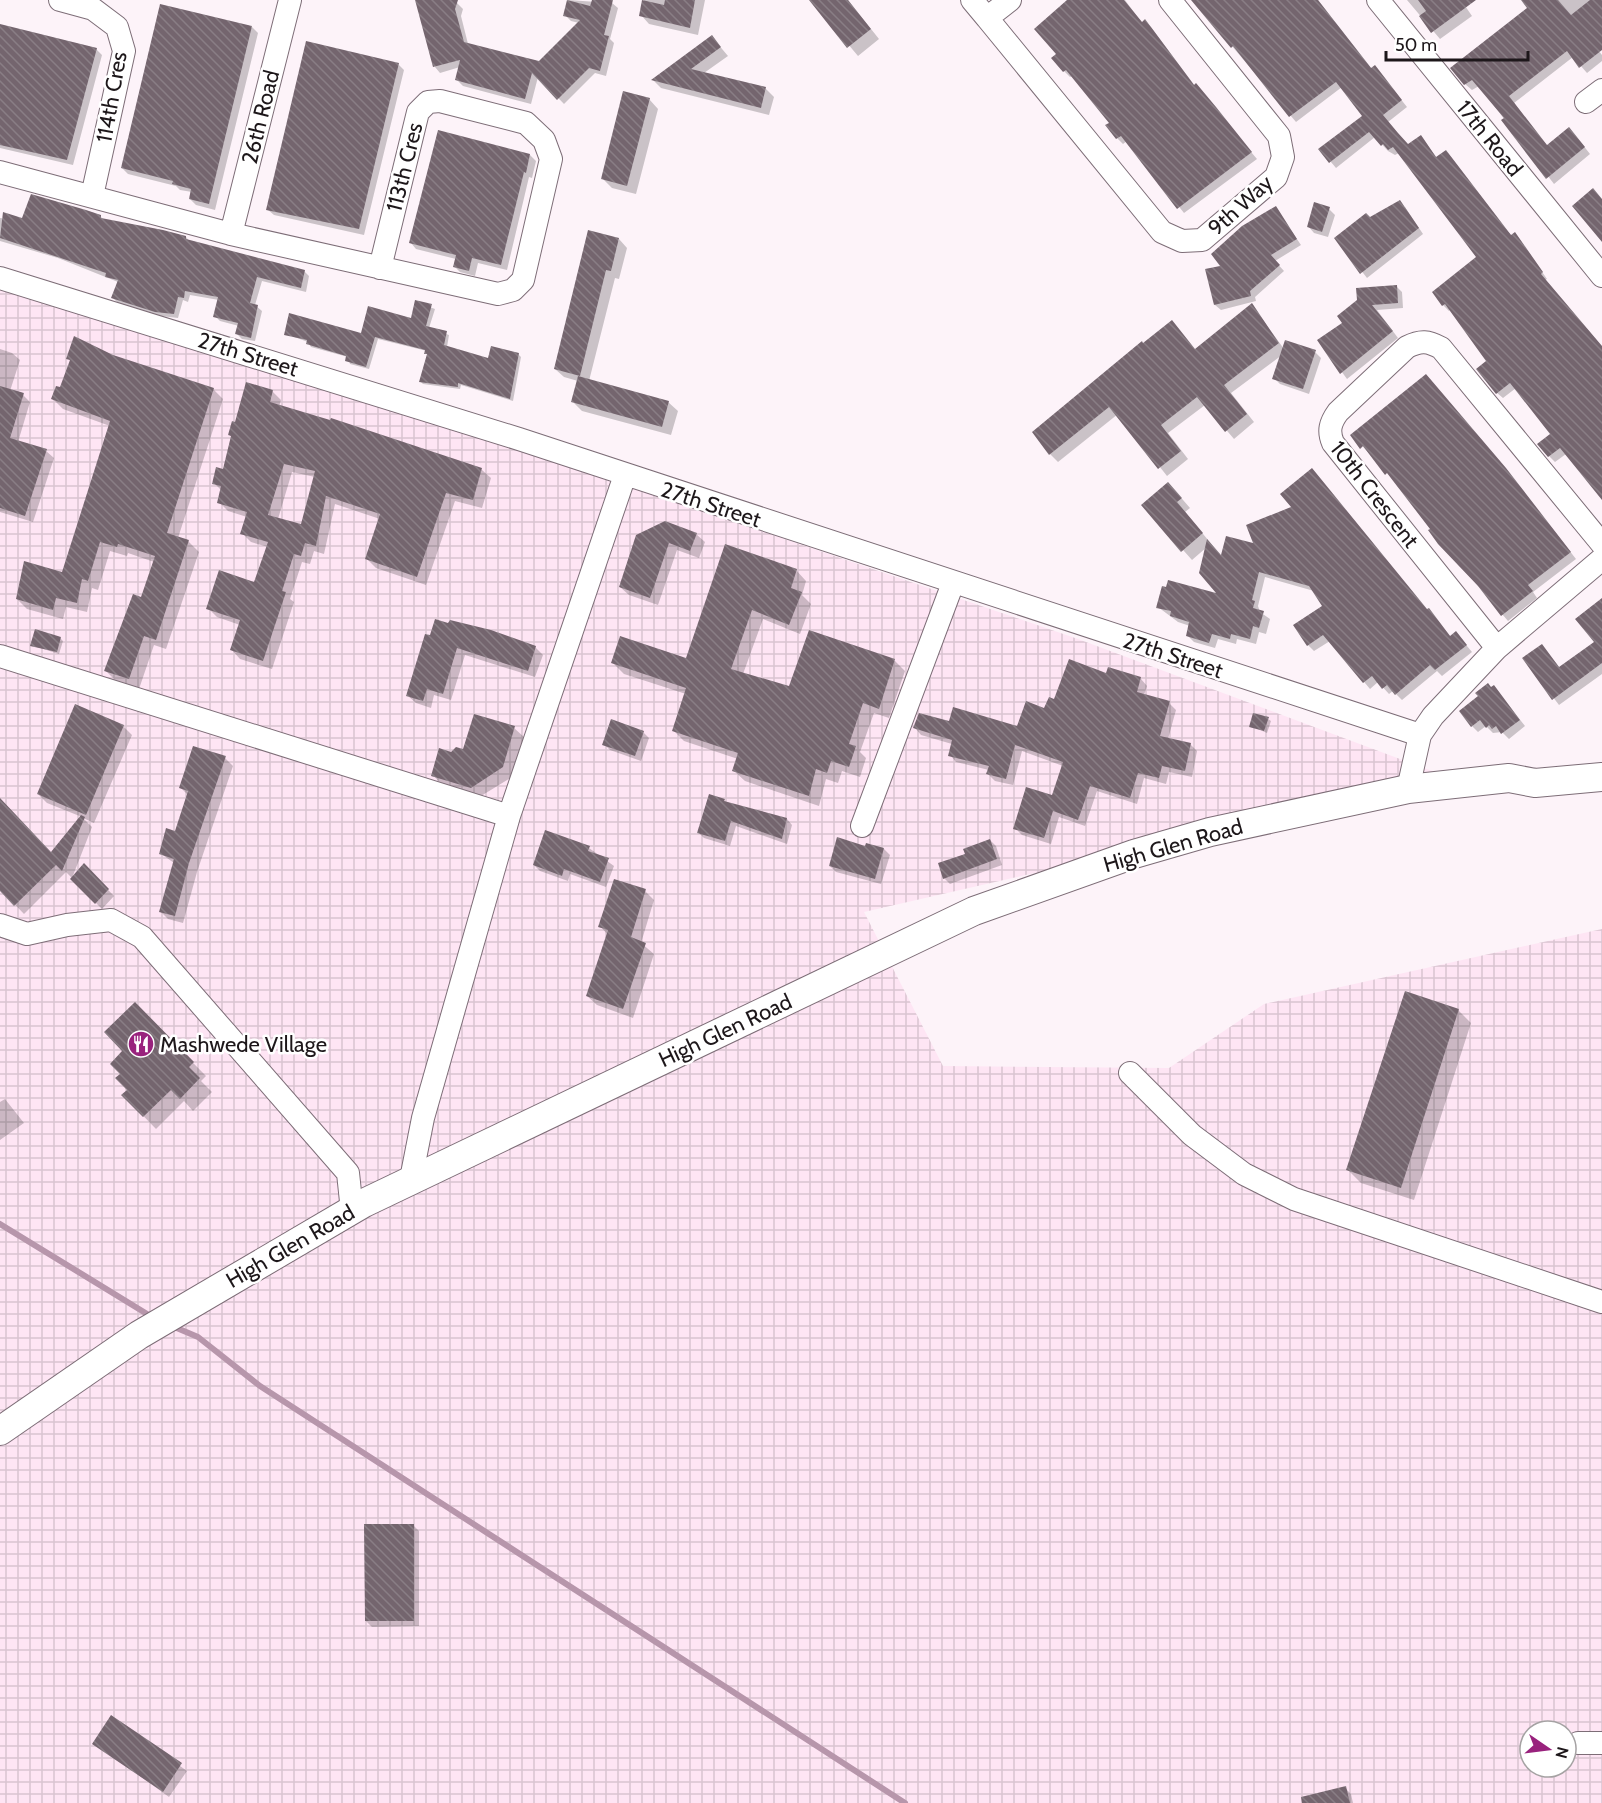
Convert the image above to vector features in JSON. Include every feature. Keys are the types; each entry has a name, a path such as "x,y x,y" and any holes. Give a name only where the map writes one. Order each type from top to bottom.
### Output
{"main road":[{"name":"High Glen Road","path":"0,1431 185,1306 411,1179 974,911 1124,857 1199,835 1408,789 1509,778 1546,764 1602,759"},
{"name":"High Glen Road","path":"1509,778 1534,783 1602,777"}],"street":[{"name":"114th Cres","path":"60,0 93,9 117,27 124,51 92,196"},
{"name":"26th Road","path":"231,234 290,0"},
{"name":"9th Way","path":"972,0 1162,232 1182,241 1202,240 1276,177 1283,157 1279,136 1170,0"},
{"path":"987,18 1010,0"},
{"name":"17th Road","path":"1378,0 1602,276"},
{"name":"113th Cres","path":"440,100 526,123 544,140 551,159 523,280 513,290 498,294 380,268 418,112 428,102 440,100"},
{"path":"0,172 231,234 380,268"},
{"name":"27th Street","path":"0,278 519,439 1420,735"},
{"name":"10th Crescent","path":"1497,648 1333,443 1329,435 1331,421 1338,412 1407,347 1418,342 1428,342 1441,348 1602,544"},
{"path":"411,1179 423,1118 509,816 625,475"},
{"path":"1408,789 1420,735 1433,716 1497,648 1602,559"},
{"path":"862,826 953,583"},
{"path":"0,656 509,816"},
{"path":"0,925 27,934 67,925 111,920 142,937 348,1173 352,1211"},
{"path":"1130,1073 1192,1135 1244,1174 1294,1199 1602,1302"},
{"path":"1578,1743 1602,1743"}],"shaded area":[{"path":"0,289 471,432 1078,639 1451,778 864,912 943,1066 1169,1068 1264,1004 1602,929 1602,1803 0,1803"}],"building":[{"path":"415,0 458,0 455,9 464,42 539,61 580,20 563,16 567,0 590,6 592,0 613,0 604,35 609,36 600,71 589,68 557,100 532,73 525,99 455,80 460,60 433,67"},
{"path":"642,0 664,5 665,0 695,0 690,28 639,16"},
{"path":"809,0 848,0 871,29 847,48"},
{"path":"1067,0 1124,0 1142,22 1145,19 1194,85 1196,83 1252,152 1177,209 1121,136 1116,139 1105,125 1109,123 1066,70 1063,72 1051,58 1056,54 1034,29"},
{"path":"1191,0 1318,0 1371,68 1375,65 1402,100 1383,115 1398,133 1408,144 1421,135 1436,157 1446,150 1511,235 1515,232 1543,272 1541,274 1602,346 1602,500 1560,448 1548,457 1537,444 1550,434 1510,383 1496,394 1476,369 1486,361 1445,304 1442,306 1432,292 1476,257 1393,147 1388,150 1383,144 1381,146 1369,132 1329,163 1318,149 1362,116 1336,82 1289,117 1233,46 1231,48"},
{"path":"1418,0 1476,0 1431,33 1419,16 1426,11"},
{"path":"1521,0 1558,0 1571,15 1590,0 1602,0 1602,50 1579,68 1567,51 1509,96 1547,145 1569,127 1585,147 1546,179 1501,120 1504,118 1472,80 1464,85 1450,68 1527,8"},
{"path":"160,4 252,26 209,204 189,199 191,189 172,184 173,181 121,168"},
{"path":"0,24 97,48 67,160 0,145"},
{"path":"712,35 721,47 691,69 766,87 761,108 651,80"},
{"path":"306,41 399,63 359,229 266,210"},
{"path":"623,91 650,98 627,186 601,179"},
{"path":"438,130 530,154 501,265 472,258 469,271 453,267 456,255 409,243"},
{"path":"1593,188 1602,199 1602,242 1572,206"},
{"path":"31,194 101,215 101,218 163,230 186,236 186,239 305,270 301,288 257,277 250,303 258,305 251,338 235,334 238,323 213,317 218,297 185,291 184,298 178,297 174,314 155,312 111,298 118,280 105,277 106,273 0,238 3,212 22,218"},
{"path":"1400,200 1419,228 1360,274 1334,238 1366,213 1370,217"},
{"path":"1314,202 1330,207 1322,232 1307,227"},
{"path":"1276,206 1297,239 1271,255 1280,265 1250,291 1251,296 1214,305 1205,269 1220,266 1211,254 1242,226"},
{"path":"588,230 619,238 611,271 606,270 580,376 554,369"},
{"path":"1397,285 1398,303 1372,305 1393,331 1340,374 1317,340 1342,323 1337,316 1357,300 1356,288"},
{"path":"415,300 432,304 426,326 447,331 444,345 488,358 491,346 519,353 510,399 458,383 458,387 419,382 427,354 424,354 425,350 375,337 366,367 345,361 346,356 306,344 307,340 284,335 289,313 361,333 368,306 411,318"},
{"path":"1252,303 1279,343 1224,385 1247,414 1225,432 1197,397 1161,425 1181,451 1158,469 1109,407 1049,455 1032,432 1142,341 1143,343 1172,320 1195,349"},
{"path":"74,336 113,355 214,388 167,533 189,540 156,640 144,636 129,679 104,671 133,594 141,597 155,556 118,544 117,547 100,542 88,581 82,579 77,603 56,598 53,610 16,599 24,561 62,572 110,421 51,399 56,386 60,387 70,360 66,359"},
{"path":"1285,340 1316,350 1303,389 1272,379"},
{"path":"1426,374 1506,468 1571,552 1528,585 1533,591 1501,616 1478,586 1438,544 1428,530 1430,529 1387,473 1385,475 1363,446 1360,449 1350,435"},
{"path":"578,376 669,401 662,427 571,402"},
{"path":"246,382 273,390 270,402 330,420 331,418 482,468 473,500 446,493 417,577 365,559 380,514 326,496 316,546 305,543 301,556 294,554 282,591 286,592 263,661 230,650 240,620 206,609 219,570 254,582 268,542 240,534 247,512 217,503 221,486 212,484 216,467 223,469 231,436 228,435 232,421 235,422","holes":["284,464 315,471 301,524 268,515"]},
{"path":"0,386 24,393 10,438 47,449 25,516 0,508"},
{"path":"1312,468 1450,636 1456,631 1467,645 1435,670 1430,665 1395,695 1387,685 1382,689 1372,676 1363,683 1323,635 1307,646 1293,625 1322,606 1309,586 1259,572 1252,600 1255,601 1253,608 1264,611 1259,628 1253,626 1250,639 1231,634 1230,639 1212,634 1209,643 1186,636 1189,622 1170,616 1171,611 1156,608 1162,586 1166,587 1168,580 1216,593 1199,573 1207,539 1221,555 1226,536 1253,543 1246,525 1291,507 1280,494"},
{"path":"1168,482 1182,498 1177,502 1203,533 1181,552 1141,505"},
{"path":"665,521 697,533 690,551 669,543 650,598 619,587 636,535"},
{"path":"725,544 797,569 791,588 802,592 789,625 752,610 731,669 789,686 809,630 895,659 879,709 863,703 849,744 856,746 849,767 831,761 827,773 816,769 809,796 732,771 738,753 672,731 686,688 611,663 620,636 686,658"},
{"path":"1602,598 1602,663 1552,700 1522,658 1542,644 1559,667 1594,642 1575,619"},
{"path":"435,619 448,623 450,620 491,630 536,646 528,671 457,648 443,694 427,689 423,701 406,696 425,634 430,635"},
{"path":"35,629 61,637 57,652 30,646"},
{"path":"1069,659 1106,673 1108,667 1141,677 1137,692 1170,701 1160,736 1191,743 1185,771 1162,766 1159,778 1138,773 1130,798 1090,786 1078,820 1053,811 1044,838 1013,829 1026,787 1052,795 1063,762 1015,745 1006,779 986,774 989,766 948,756 952,740 913,728 919,713 949,721 953,707 1017,726 1026,701 1044,708 1049,697 1054,699"},
{"path":"1488,683 1491,687 1494,685 1520,720 1501,734 1496,726 1492,729 1489,725 1486,728 1480,720 1471,727 1459,711 1478,696 1475,693"},
{"path":"75,704 124,725 86,815 37,794"},
{"path":"1253,713 1269,717 1264,731 1249,727"},
{"path":"474,714 515,726 503,767 471,788 431,776 439,748 451,752 456,747 463,749"},
{"path":"611,719 644,731 635,756 602,745"},
{"path":"193,746 226,756 189,863 175,916 159,912 174,859 159,854 166,828 175,831 188,791 179,788"},
{"path":"709,794 725,799 724,801 787,818 782,839 731,821 725,841 697,833"},
{"path":"0,798 51,852 81,815 85,817 62,871 56,865 14,906 0,891"},
{"path":"545,830 590,846 588,851 609,858 600,882 564,869 562,876 533,865"},
{"path":"837,837 865,846 866,843 884,848 875,879 829,866"},
{"path":"990,839 997,859 943,879 938,863 965,854 963,849"},
{"path":"84,863 109,889 95,904 70,879"},
{"path":"614,879 646,889 631,937 646,943 623,1009 586,996 608,930 598,927"},
{"path":"1405,991 1459,1009 1401,1188 1346,1170"},
{"path":"135,1002 194,1062 189,1067 200,1078 180,1099 171,1090 143,1117 121,1095 127,1090 115,1078 120,1074 110,1064 122,1051 104,1032"},
{"path":"364,1524 414,1524 414,1621 365,1621"},
{"path":"111,1715 182,1763 163,1792 92,1744"},
{"path":"1346,1786 1350,1803 1302,1803 1301,1797"}],"waterway":[{"path":"0,1224 152,1317"},
{"path":"172,1326 198,1337 260,1386 905,1803"}],"place":[{"name":"Mashwede Village","path":"141,1044"}]}
